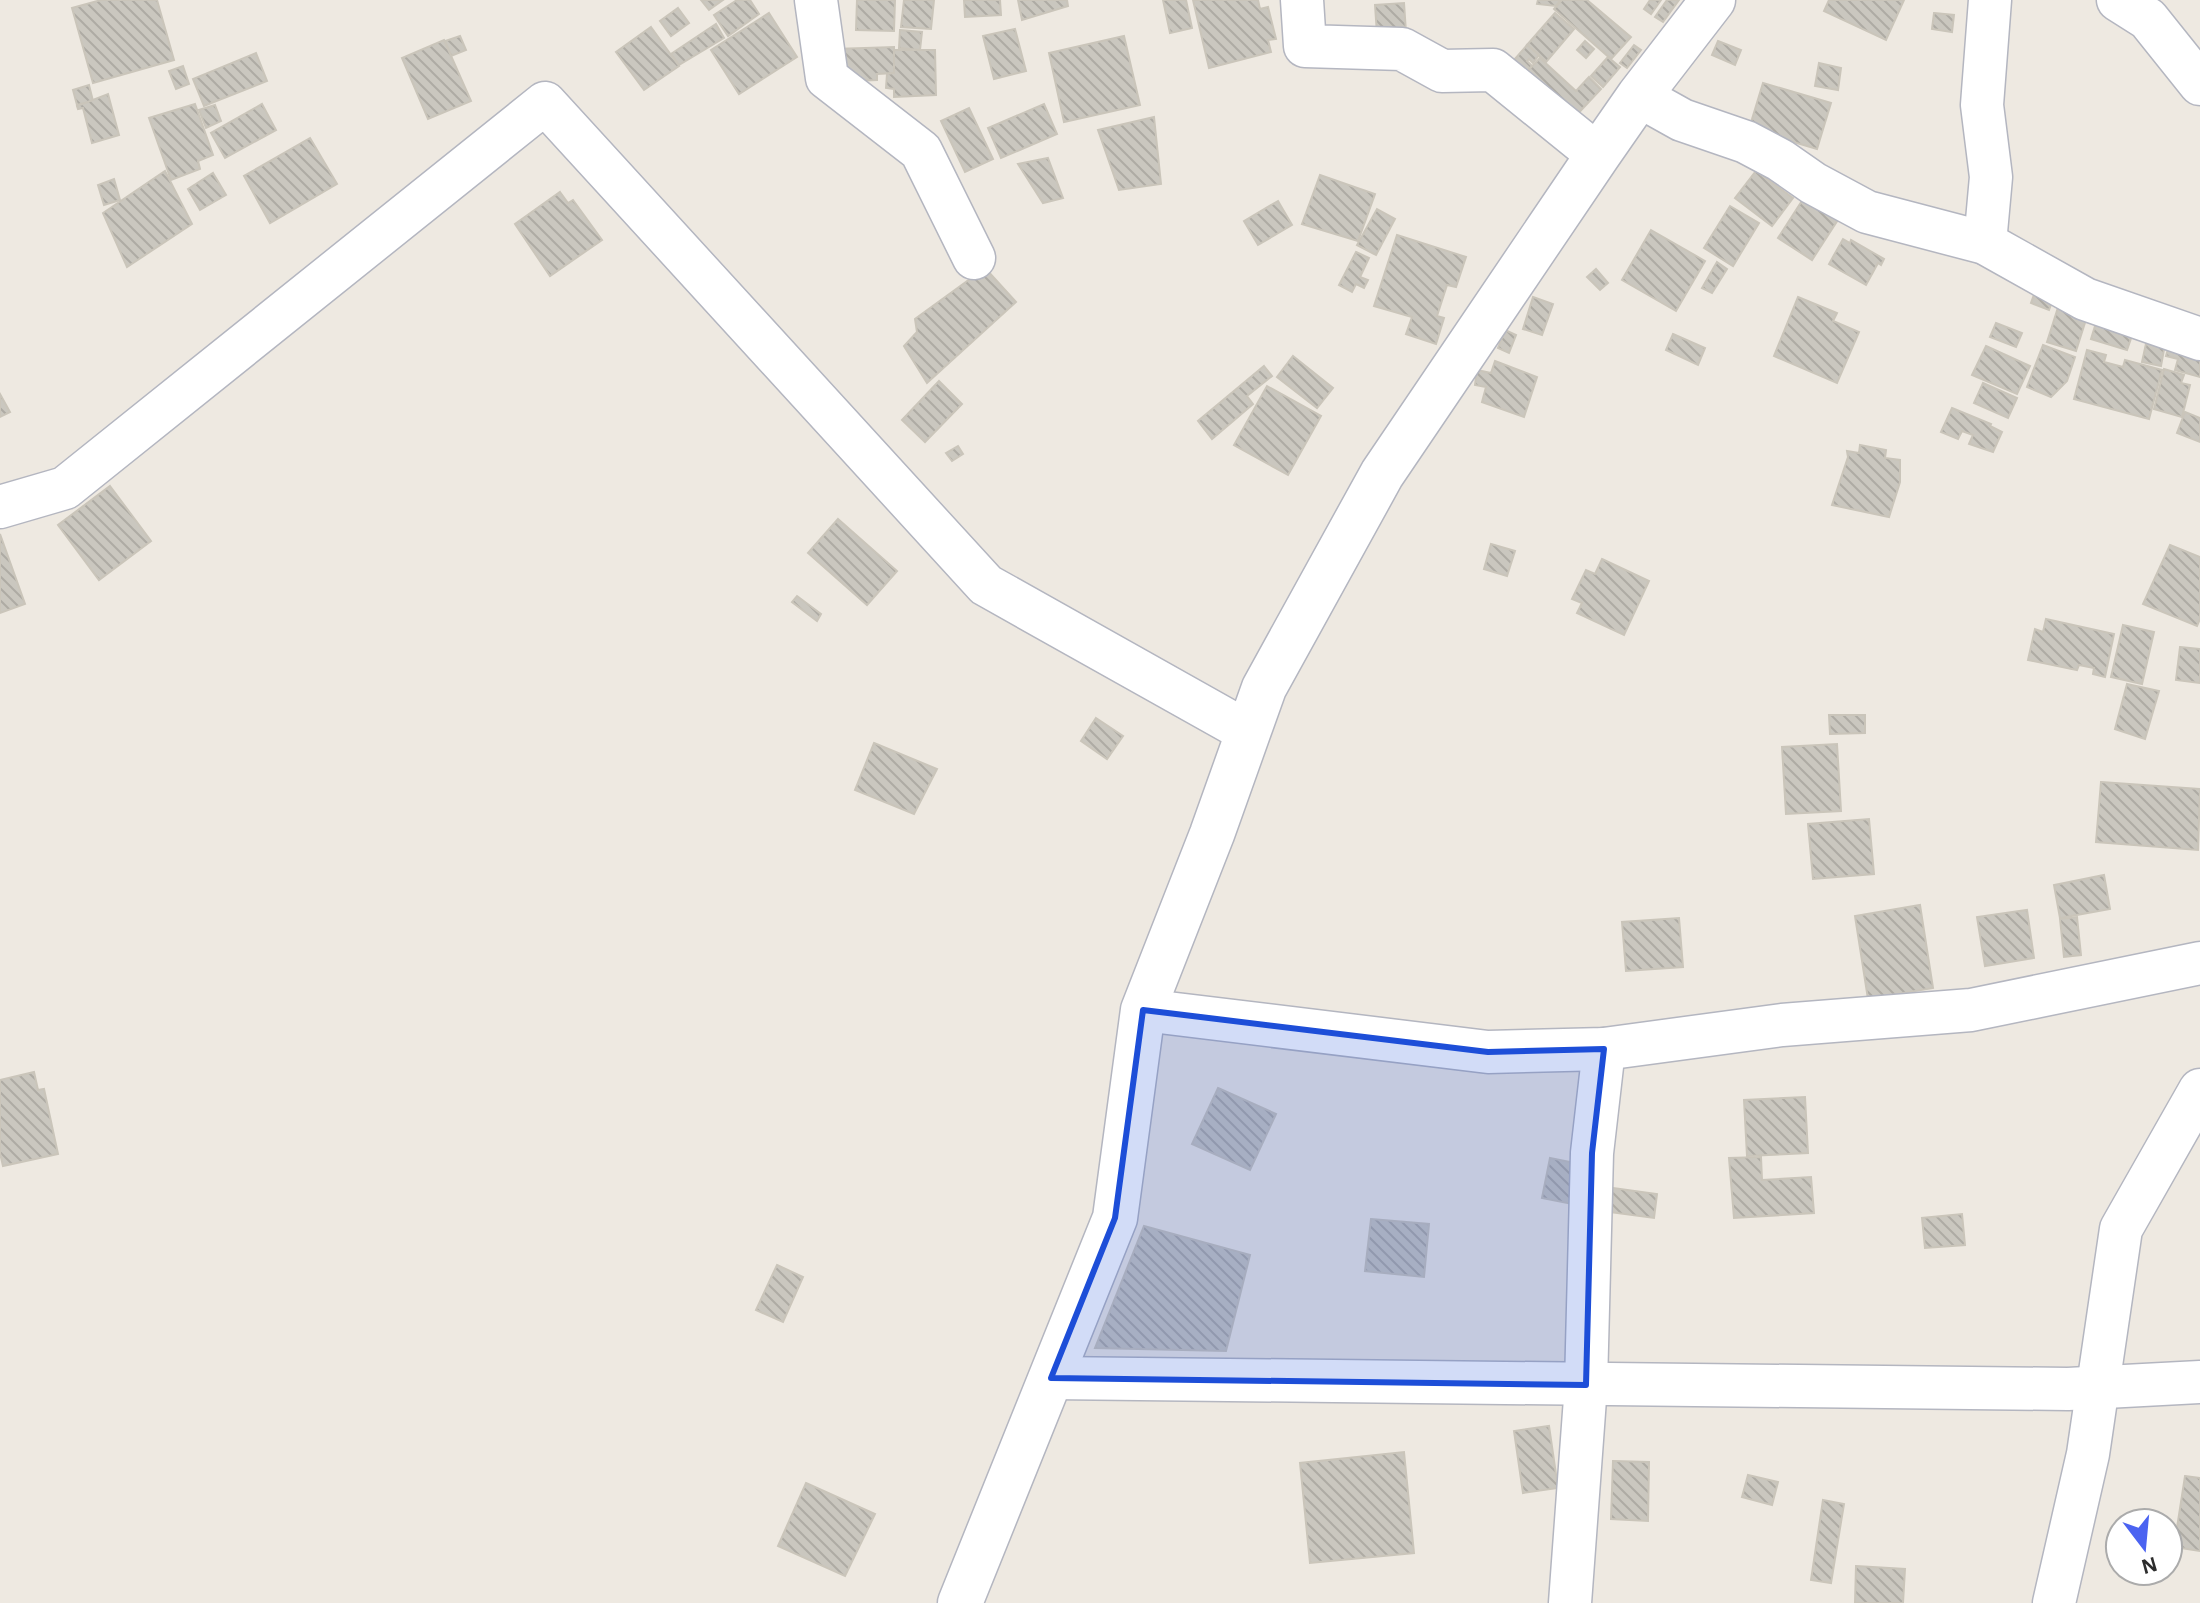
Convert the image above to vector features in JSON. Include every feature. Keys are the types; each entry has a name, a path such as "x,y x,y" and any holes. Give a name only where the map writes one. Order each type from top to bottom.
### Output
{"street":[{"path":"816,0 827,78 921,151 974,258"},
{"path":"1302,0 1305,46 1402,49 1442,71 1493,70 1598,155"},
{"path":"960,1603 1115,1218 1143,1010 1264,688 1382,474 1639,96 1713,0"},
{"path":"1985,243 1991,177 1982,105 1990,0"},
{"path":"2118,0 2148,19 2200,84"},
{"path":"1639,96 1682,120 1746,142 1867,212 1985,243 2085,299 2200,339"},
{"path":"0,507 65,488 545,103 986,585 1248,732"},
{"path":"1143,1010 1488,1052 1604,1049 1782,1025 1971,1010 2200,963"},
{"path":"1570,1603 1586,1385 1592,1153 1604,1049"},
{"path":"2054,1603 2088,1454 2121,1229 2200,1090"},
{"path":"1051,1378 1586,1385 2098,1387 2200,1382"}],"highlighted area":[{"path":"1143,1010 1488,1052 1604,1049 1592,1153 1586,1385 1051,1378 1115,1218"}],"building":[{"path":"101,0 157,0 174,60 93,83 72,8"},
{"path":"701,0 723,0 709,10"},
{"path":"737,0 750,0 759,14 728,36 714,15"},
{"path":"857,0 895,0 894,31 856,30"},
{"path":"904,0 934,0 931,29 901,27"},
{"path":"964,0 1000,0 1001,15 965,17"},
{"path":"1018,0 1067,0 1068,6 1022,20"},
{"path":"1163,0 1186,0 1192,28 1170,33"},
{"path":"1193,0 1258,0 1260,9 1268,7 1276,39 1268,40 1271,52 1209,68"},
{"path":"1538,0 1561,0 1556,6 1537,4"},
{"path":"1562,0 1587,0 1631,37 1611,59 1554,9"},
{"path":"1650,0 1661,0 1651,14 1644,9"},
{"path":"1667,0 1679,0 1663,22 1655,17"},
{"path":"1829,0 1904,0 1886,40 1824,11"},
{"path":"1404,3 1406,32 1377,34 1375,5"},
{"path":"678,8 689,23 671,36 660,21"},
{"path":"769,13 797,57 739,94 711,50"},
{"path":"1555,13 1574,29 1546,62 1527,45"},
{"path":"1934,13 1954,15 1952,32 1932,29"},
{"path":"716,24 724,38 679,65 671,54"},
{"path":"651,27 679,66 644,90 616,52"},
{"path":"1015,29 1026,71 994,79 983,36"},
{"path":"900,30 922,32 920,50 899,48"},
{"path":"460,36 466,50 451,56 445,41"},
{"path":"1124,36 1140,105 1064,122 1049,53"},
{"path":"444,40 471,101 428,119 402,58"},
{"path":"1585,41 1594,49 1586,58 1577,50"},
{"path":"1718,41 1741,50 1735,65 1712,55"},
{"path":"1527,45 1539,55 1533,63 1529,59 1527,61 1532,66 1520,78 1508,67"},
{"path":"1634,45 1641,50 1627,68 1620,63"},
{"path":"894,47 894,73 877,74 877,80 853,81 852,70 836,71 835,49"},
{"path":"894,50 935,50 936,95 894,97 894,89 886,88 887,74 894,73"},
{"path":"256,53 267,81 204,106 193,79"},
{"path":"1608,57 1620,67 1603,87 1591,76"},
{"path":"1540,58 1576,91 1589,77 1601,89 1570,122 1522,77"},
{"path":"1819,63 1841,68 1838,90 1815,86"},
{"path":"183,66 189,84 176,89 169,71"},
{"path":"1763,83 1831,103 1817,149 1749,129"},
{"path":"89,85 93,101 77,105 73,90"},
{"path":"108,94 119,135 92,143 83,108 78,109 77,106"},
{"path":"195,104 213,155 198,161 200,169 171,180 149,118"},
{"path":"262,104 276,130 225,158 211,133"},
{"path":"1044,104 1057,134 1001,158 988,128"},
{"path":"215,105 221,121 206,128 199,110"},
{"path":"969,108 993,159 965,172 941,121"},
{"path":"1154,117 1161,184 1119,190 1098,130"},
{"path":"310,138 337,184 270,223 244,176"},
{"path":"1048,158 1063,198 1043,203 1018,164"},
{"path":"165,171 192,224 127,267 103,213"},
{"path":"1756,171 1793,198 1772,226 1735,198"},
{"path":"213,173 226,195 200,210 188,189"},
{"path":"1320,175 1375,194 1358,241 1302,224"},
{"path":"114,179 120,200 104,205 98,185"},
{"path":"1809,190 1843,212 1812,260 1778,238"},
{"path":"560,192 568,203 573,200 602,240 550,276 515,224"},
{"path":"1278,201 1292,225 1258,245 1244,221"},
{"path":"1730,206 1759,223 1733,266 1704,248"},
{"path":"1377,209 1395,219 1376,255 1357,245"},
{"path":"1651,230 1705,261 1676,311 1622,280"},
{"path":"1397,235 1466,257 1456,287 1447,285 1437,316 1444,318 1436,344 1406,334 1412,317 1374,306"},
{"path":"1843,239 1850,243 1851,240 1884,259 1881,265 1878,263 1866,285 1829,264"},
{"path":"1356,252 1369,258 1360,277 1368,280 1364,288 1356,284 1352,292 1339,285"},
{"path":"1717,262 1727,269 1712,293 1702,288"},
{"path":"985,268 1016,302 927,383 904,346 917,332 915,319"},
{"path":"1596,269 1608,283 1600,290 1587,277"},
{"path":"2039,281 2057,288 2049,310 2031,303"},
{"path":"1533,297 1553,304 1542,335 1523,329"},
{"path":"1798,297 1837,313 1833,321 1859,332 1837,383 1774,356"},
{"path":"2061,298 2090,307 2076,351 2047,342"},
{"path":"2099,313 2136,324 2127,350 2091,339"},
{"path":"1996,323 2022,333 2016,347 1990,337"},
{"path":"1505,330 1516,335 1509,353 1498,348"},
{"path":"1673,334 1705,348 1698,365 1666,350"},
{"path":"2172,335 2200,350 2200,377 2175,370 2178,359 2166,356"},
{"path":"2147,339 2165,344 2161,366 2142,362"},
{"path":"2043,345 2075,357 2067,381 2051,397 2027,387"},
{"path":"1986,346 2030,366 2017,394 1972,375"},
{"path":"2087,350 2106,355 2104,362 2123,367 2125,360 2162,370 2149,419 2074,399"},
{"path":"1293,356 1333,388 1317,408 1277,377"},
{"path":"1495,361 1537,377 1524,417 1482,402 1486,387 1475,385 1477,370 1491,373"},
{"path":"1264,366 1272,376 1247,396 1253,404 1212,439 1198,421"},
{"path":"2164,369 2184,375 2181,383 2190,385 2182,417 2154,409"},
{"path":"939,381 962,404 925,442 902,420"},
{"path":"1983,383 2017,398 2008,418 1974,403"},
{"path":"1267,386 1321,416 1288,475 1234,445"},
{"path":"0,394 10,412 0,417"},
{"path":"1952,408 1991,424 2002,432 1993,452 1969,444 1973,435 1962,431 1958,439 1941,432"},
{"path":"2185,412 2200,418 2200,442 2177,433"},
{"path":"1860,445 1886,450 1885,458 1900,460 1900,482 1889,517 1832,505 1848,457 1847,451 1859,453"},
{"path":"958,446 963,454 952,461 946,453"},
{"path":"110,486 151,541 99,580 58,525"},
{"path":"838,519 897,571 867,605 808,553"},
{"path":"0,534 25,604 0,613"},
{"path":"1491,544 1515,551 1507,576 1484,569"},
{"path":"2170,545 2200,557 2200,619 2197,626 2143,604"},
{"path":"1602,559 1649,581 1624,635 1577,613 1582,603 1572,599 1586,570 1595,574"},
{"path":"797,596 821,614 817,621 792,602"},
{"path":"2046,619 2114,634 2105,677 2093,674 2094,668 2079,665 2077,670 2028,660 2035,629 2043,632"},
{"path":"2123,625 2154,632 2142,684 2111,677"},
{"path":"2180,647 2200,649 2200,683 2176,680"},
{"path":"2127,684 2159,691 2145,739 2115,729"},
{"path":"1829,715 1865,715 1865,733 1830,734"},
{"path":"1096,718 1123,736 1107,759 1081,741"},
{"path":"874,743 937,769 914,814 855,790"},
{"path":"1837,744 1841,811 1786,814 1782,747"},
{"path":"2101,782 2200,789 2198,850 2096,842"},
{"path":"1869,819 1874,874 1813,879 1808,824"},
{"path":"2104,875 2110,909 2060,918 2054,885"},
{"path":"1920,905 1933,988 1868,999 1855,916"},
{"path":"2027,910 2034,958 1985,966 1977,917"},
{"path":"2077,917 2081,955 2064,957 2060,919"},
{"path":"1679,918 1683,967 1626,971 1622,922"},
{"path":"34,1072 38,1090 44,1089 58,1154 3,1166 0,1153 0,1080"},
{"path":"1218,1088 1276,1114 1250,1170 1192,1144"},
{"path":"1805,1097 1808,1153 1747,1156 1744,1100"},
{"path":"1761,1157 1762,1180 1811,1177 1814,1213 1734,1218 1729,1158"},
{"path":"1550,1158 1580,1164 1573,1204 1542,1198"},
{"path":"1613,1188 1657,1194 1654,1218 1609,1212"},
{"path":"1962,1214 1965,1245 1925,1248 1922,1218"},
{"path":"1371,1219 1429,1224 1424,1277 1365,1271"},
{"path":"1144,1226 1250,1255 1226,1351 1095,1348"},
{"path":"777,1265 803,1277 783,1322 756,1310"},
{"path":"1549,1426 1558,1488 1523,1493 1514,1431"},
{"path":"1404,1452 1414,1553 1310,1563 1300,1463"},
{"path":"1613,1461 1649,1462 1648,1521 1611,1519"},
{"path":"1748,1475 1778,1482 1772,1505 1742,1497"},
{"path":"2185,1476 2200,1478 2200,1551 2184,1549 2184,1507 2180,1507"},
{"path":"806,1483 875,1514 845,1576 778,1546"},
{"path":"1823,1500 1844,1504 1831,1583 1811,1580"},
{"path":"1856,1566 1905,1569 1903,1603 1855,1603"}]}
